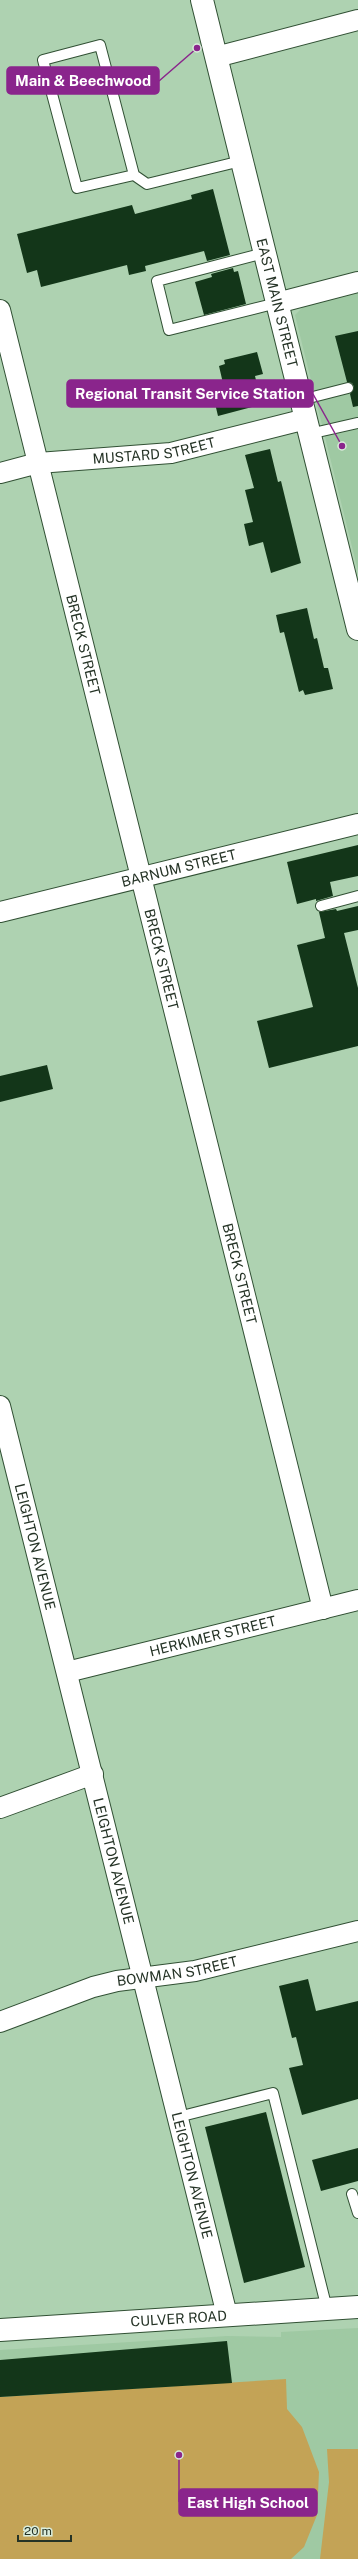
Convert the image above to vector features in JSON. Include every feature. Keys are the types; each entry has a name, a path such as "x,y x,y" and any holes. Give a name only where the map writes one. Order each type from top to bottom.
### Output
{"main road":[{"name":"EAST MAIN STREET","path":"202,0 358,629"},
{"name":"CULVER ROAD","path":"0,2330 358,2307"}],"street":[{"path":"216,57 358,20"},
{"path":"277,303 358,282"},
{"name":"BRECK STREET","path":"0,310 323,1609"},
{"name":"MUSTARD STREET","path":"0,473 38,463 171,453 306,418"},
{"name":"BARNUM STREET","path":"0,912 141,879 358,824"},
{"name":"LEIGHTON AVENUE","path":"0,1406 227,2315"},
{"name":"HERKIMER STREET","path":"67,1672 358,1600"},
{"path":"0,1808 92,1774"},
{"name":"BOWMAN STREET","path":"0,2022 93,1987 143,1977 195,1971 358,1931"}],"lane":[{"path":"134,175 77,188 43,60 100,45 134,175 147,184 241,160"},
{"path":"264,252 157,282 169,330 277,303"},
{"path":"306,418 348,388"},
{"path":"306,418 357,423"},
{"path":"320,906 358,896"},
{"path":"178,2117 272,2093 327,2309"},
{"path":"352,2194 358,2213"}],"shaded area":[{"path":"358,293 358,571 295,315 304,306"},
{"path":"358,2328 358,2559 0,2559 0,2350 227,2336 281,2337 281,2332"},
{"path":"286,2379 287,2409 302,2427 319,2472 317,2515 304,2547 291,2559 0,2559 0,2397"},
{"path":"327,2449 358,2449 358,2559 320,2559 329,2482"}],"building":[{"path":"213,189 230,255 207,261 204,251 145,266 146,271 129,275 127,265 41,287 37,270 27,273 17,234 132,205 135,214 192,199 191,195"},
{"path":"233,268 234,272 238,271 246,304 204,315 195,282 212,277 211,274"},
{"path":"358,331 358,406 353,407 350,394 354,387 352,383 347,382 335,336"},
{"path":"257,352 263,374 255,376 261,401 251,404 252,407 218,416 213,395 225,392 219,366 225,364 224,360"},
{"path":"270,449 278,482 281,481 301,563 271,573 263,542 249,546 244,524 253,522 245,490 254,488 245,455"},
{"path":"307,608 314,639 317,638 324,668 328,668 333,689 305,695 303,690 299,692 284,632 280,633 276,615"},
{"path":"358,845 358,876 330,882 333,896 297,904 287,862"},
{"path":"358,906 358,930 344,933 358,988 358,1046 269,1068 257,1021 313,1007 297,945 325,938 319,912 336,909 337,911"},
{"path":"47,1065 53,1089 0,1102 0,1076"},
{"path":"308,1979 316,2011 358,2001 358,2099 302,2115 289,2068 303,2065 296,2037 292,2038 279,1986"},
{"path":"266,2112 305,2267 244,2283 205,2127"},
{"path":"358,2148 358,2181 321,2191 312,2160"},
{"path":"227,2341 232,2383 0,2397 0,2360"}],"place":[{"name":"Main & Beechwood","path":"197,48"},
{"name":"Regional Transit Service Station","path":"342,446"},
{"name":"East High School","path":"179,2455"}]}
